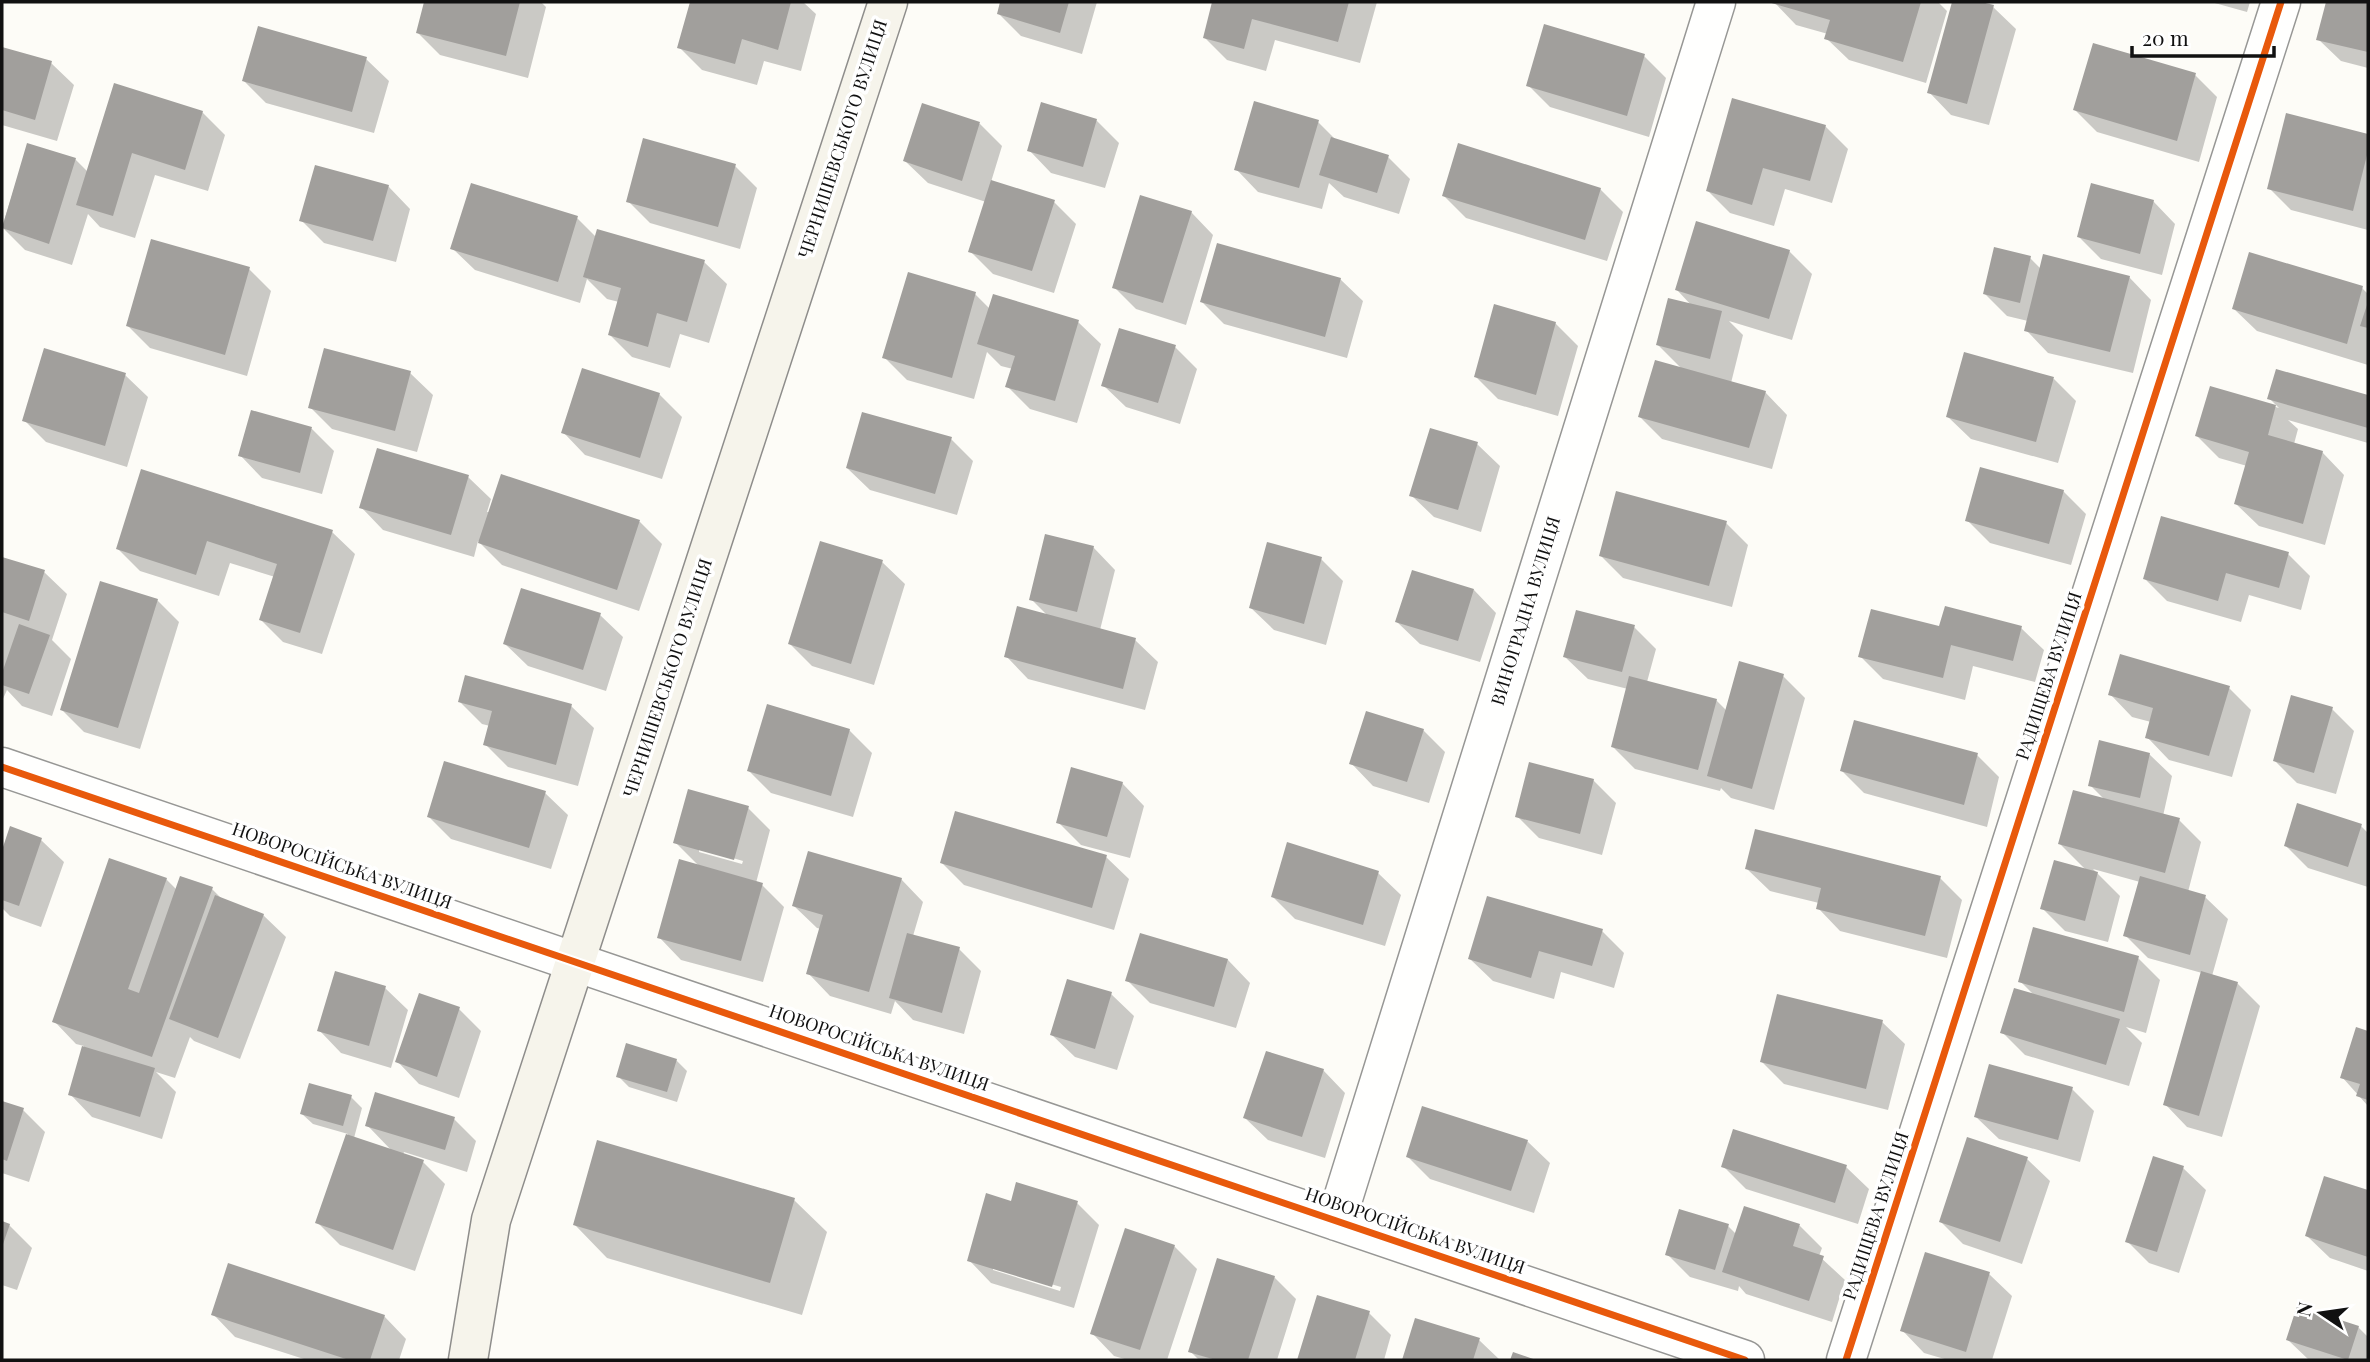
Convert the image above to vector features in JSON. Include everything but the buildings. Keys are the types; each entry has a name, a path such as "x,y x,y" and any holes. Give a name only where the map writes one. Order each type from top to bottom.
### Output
{"street":[{"name":"ЧЕРНИШЕВСЬКОГО ВУЛИЦЯ","path":"468,1360 491,1220 888,2"},
{"name":"ВИНОГРАДНА ВУЛИЦЯ","path":"1336,1221 1716,2"},
{"name":"РАДИЩЕВА ВУЛИЦЯ","path":"1846,1360 2281,2"},
{"name":"НОВОРОСІЙСЬКА ВУЛИЦЯ","path":"2,767 1745,1360"}],"cycle path":[{"path":"1846,1360 2281,2"},
{"path":"2,767 1745,1360"}]}
